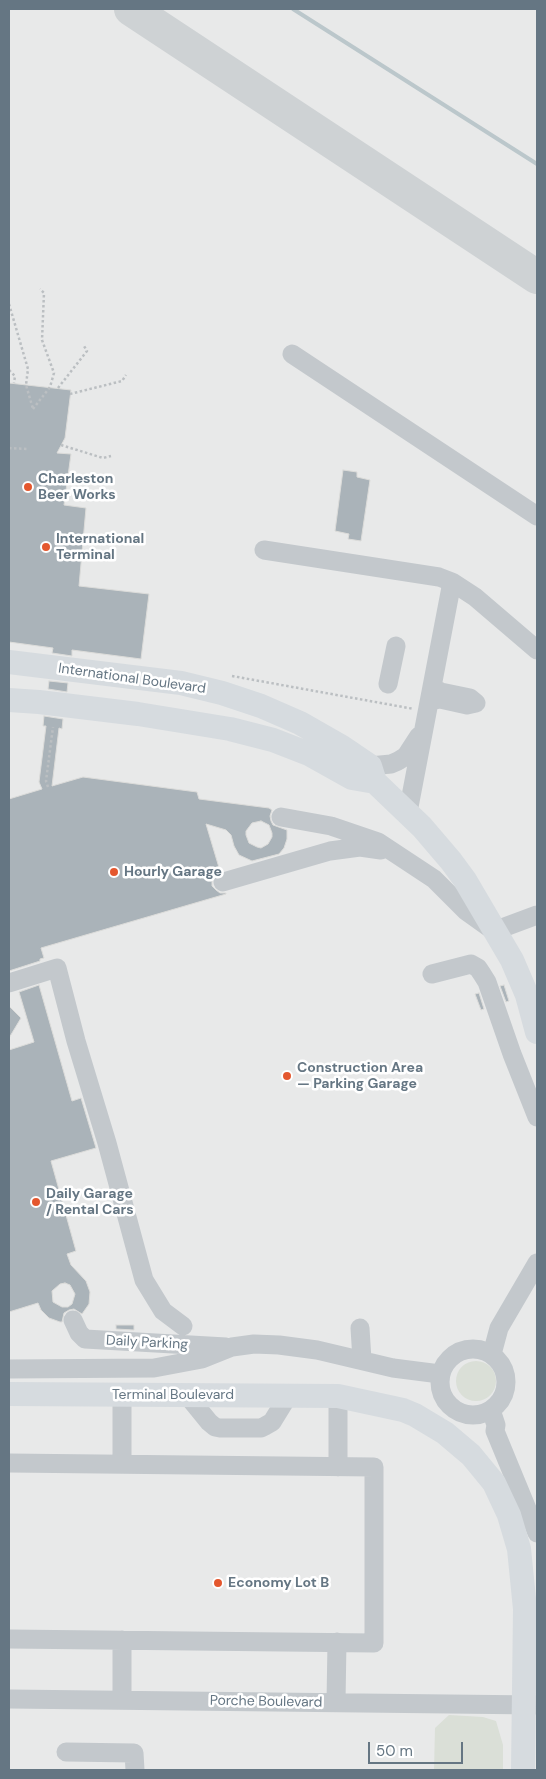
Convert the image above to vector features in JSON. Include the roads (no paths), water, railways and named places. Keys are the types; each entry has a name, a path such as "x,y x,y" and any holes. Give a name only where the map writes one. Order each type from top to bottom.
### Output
{"main road":[{"name":"International Boulevard","path":"9,662 180,683 214,691 252,703 300,723 342,747 372,774 451,860 477,899 512,960 521,980 537,1032"},
{"name":"International Boulevard","path":"9,700 138,714 230,729 273,740 310,754 352,778 372,774"},
{"name":"Terminal Boulevard","path":"9,1394 338,1396"},
{"path":"338,1396 403,1410 431,1424 445,1432 471,1455 494,1483 509,1515 520,1559 525,1609 530,1705 523,1770"}],"street":[{"path":"292,354 537,516"},
{"path":"264,550 439,577 452,582 475,597 537,650"},
{"path":"408,812 452,582"},
{"path":"388,684 396,646"},
{"path":"372,774 406,756 428,706"},
{"path":"281,817 310,821 351,832 378,842 434,879 466,911 494,931 537,915"},
{"path":"223,882 346,848 374,848 392,852"},
{"path":"432,974 466,964 471,964 478,968 487,982 512,1054 537,1116"},
{"path":"9,982 56,968 107,1143 144,1280 163,1311 183,1326"},
{"path":"492,1354 499,1328 537,1263"},
{"name":"Daily Parking","path":"73,1320 79,1333 85,1339 126,1343 232,1347"},
{"path":"360,1328 362,1360"},
{"path":"9,1369 154,1368 202,1359 232,1347 254,1344 317,1350 393,1368 440,1374"},
{"path":"471,1348 492,1354 500,1363 505,1373 506,1384 503,1395 491,1410 477,1414 466,1414 456,1411 442,1395 439,1385 440,1374 451,1356 471,1348"},
{"path":"122,1395 122,1464"},
{"path":"187,1395 209,1422 215,1427 220,1428 261,1428 272,1422 288,1396"},
{"path":"338,1396 338,1466"},
{"path":"491,1410 496,1425 495,1431 537,1533"},
{"path":"9,1463 374,1467 374,1643 9,1639"},
{"path":"122,1640 122,1700"},
{"path":"336,1702 337,1642"},
{"name":"Porche Boulevard","path":"9,1700 530,1705"},
{"path":"66,1752 134,1753 134,1770"}],"waterway":[{"path":"293,9 537,164"}],"place":[{"name":"Charleston Beer Works","path":"28,487"},
{"name":"International Terminal","path":"46,547"},
{"name":"Hourly Garage","path":"114,872"},
{"name":"Construction Area — Parking Garage","path":"287,1076"},
{"name":"Daily Garage / Rental Cars","path":"36,1202"},
{"name":"Economy Lot B","path":"218,1583"}]}
